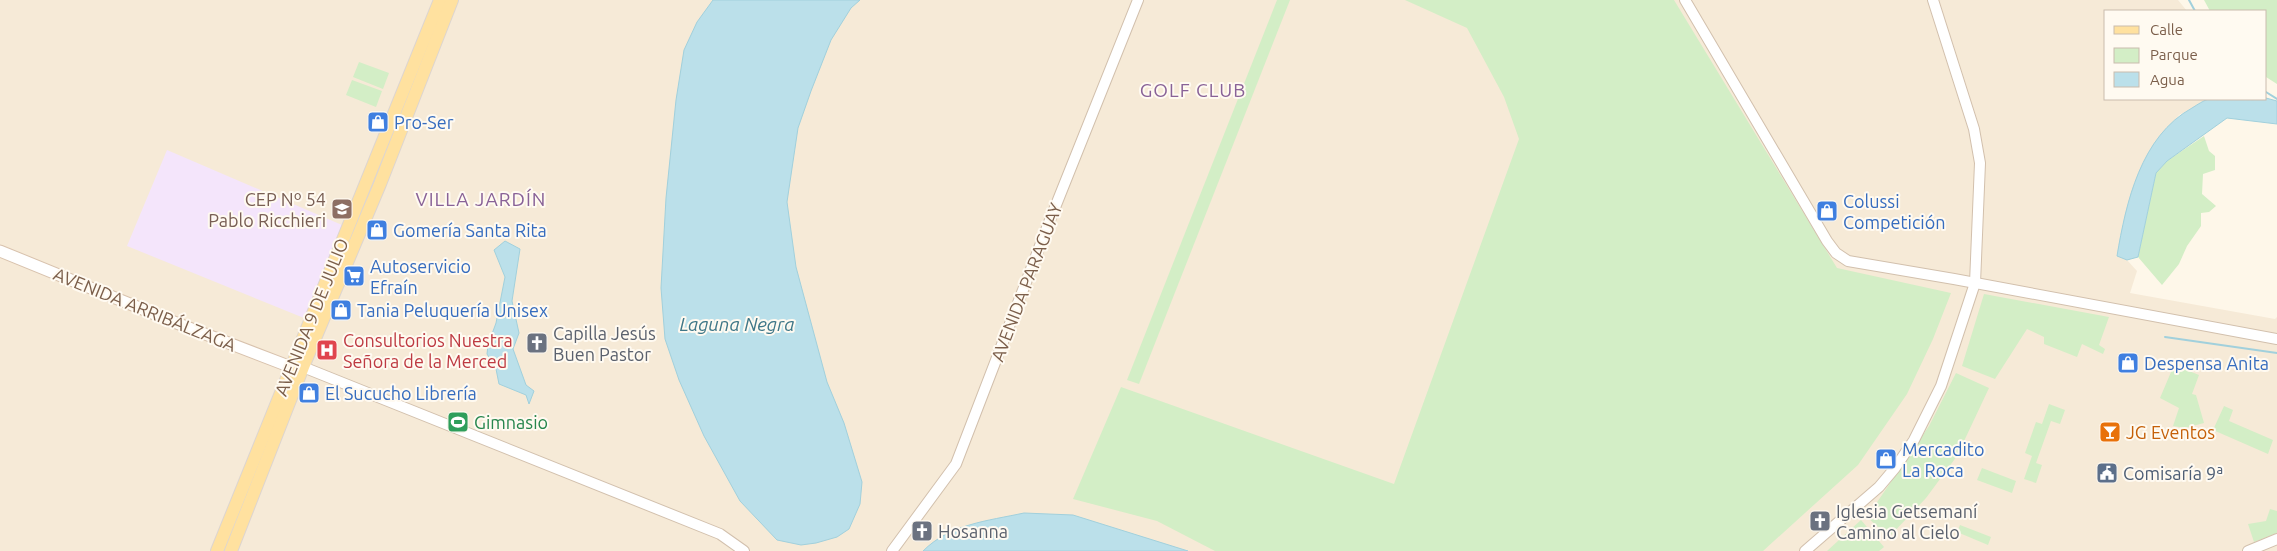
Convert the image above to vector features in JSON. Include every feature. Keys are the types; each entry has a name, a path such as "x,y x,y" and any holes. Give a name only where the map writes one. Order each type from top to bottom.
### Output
{"main road":[{"name":"AVENIDA 9 DE JULIO","path":"231,551 297,367 440,0"},
{"name":"AVENIDA 9 DE JULIO","path":"217,551 297,367 380,184 452,0"},
{"name":"AVENIDA ARRIBÁLZAGA","path":"0,251 179,324 297,367"}],"street":[{"name":"AVENIDA PARAGUAY","path":"892,551 956,464 1048,225 1138,0"},
{"path":"1686,0 1827,242 1836,253 1848,261 2277,338"},
{"path":"1805,551 1879,487 1914,440 1941,386 1975,283 1980,163 1974,128 1933,0"},
{"path":"297,367 617,491 720,534 744,551"},
{"path":"2248,551 2277,539"}],"shaded area":[{"path":"0,0 2178,0 2186,10 2104,10 2104,100 2207,100 2179,115 2145,159 2123,222 2117,256 2127,260 2137,271 2130,293 2275,319 2277,317 2277,551 0,551"},
{"path":"167,150 342,225 304,318 127,246"}],"green space":[{"path":"1277,0 1290,0 1139,384 1127,380"},
{"path":"1405,0 1674,0 1837,268 1951,293 1933,339 1907,394 1858,465 1763,551 1215,551 1157,521 1073,499 1121,387 1394,484 1519,139 1504,97 1467,28"},
{"path":"2204,0 2277,0 2277,84 2267,78 2267,10 2209,10"},
{"path":"359,62 389,73 383,89 353,77"},
{"path":"352,80 382,91 376,107 346,95"},
{"path":"2204,136 2209,151 2215,156 2215,170 2203,174 2202,194 2216,206 2209,212 2201,213 2201,226 2187,246 2179,264 2162,285 2138,257 2156,173 2167,161"},
{"path":"1984,294 2109,317 2099,345 2105,349 2103,354 2082,344 2077,357 2044,344 2044,337 2027,329 1995,379 1962,366"},
{"path":"2174,365 2199,375 2192,394 2196,395 2204,423 2185,428 2173,426 2179,408 2160,398"},
{"path":"1956,373 1989,388 1957,456 1926,498 1889,537 1867,517 1929,426"},
{"path":"2049,404 2065,410 2060,424 2051,421 2036,463 2042,465 2036,483 2024,479 2032,456 2025,453 2036,422 2042,424"},
{"path":"2224,406 2233,410 2229,421 2273,440 2268,454 2213,430"},
{"path":"1982,468 2016,481 2012,493 1977,480"},
{"path":"2270,509 2277,511 2277,533 2254,542 2248,524 2266,521"},
{"path":"1861,520 1884,547 1879,551 1827,551"},
{"path":"1960,525 1991,537 1988,545 1957,532"}],"water":[{"name":"Laguna Negra","path":"713,0 860,0 851,8 831,40 811,91 798,128 787,202 796,267 827,382 844,423 862,482 860,504 849,529 837,537 816,543 801,545 777,540 740,501 704,436 679,380 665,339 661,288 666,198 676,100 684,50 697,22"},
{"path":"2267,98 2277,101 2277,124 2227,118 2167,161 2156,173 2138,257 2127,260 2117,256 2131,193 2148,153 2160,135 2175,120 2207,100 2267,100"},
{"path":"505,241 520,249 512,301 519,333 513,349 526,385 534,391 529,404 526,395 499,384 496,369 487,354 488,345 496,323 505,277 494,250"},
{"path":"1024,513 1073,515 1188,551 923,551 934,542 957,529 983,521"}],"waterway":[{"path":"2189,0 2194,10"},
{"path":"2267,93 2277,99"},
{"path":"2165,337 2277,353"}],"place":[{"name":"Pro-Ser","path":"378,122"},
{"name":"CEP Nº 54 Pablo Ricchieri","path":"342,209"},
{"name":"Colussi Competición","path":"1827,211"},
{"name":"Gomería Santa Rita","path":"377,230"},
{"name":"Autoservicio Efraín","path":"354,276"},
{"name":"Tania Peluquería Unisex","path":"341,310"},
{"name":"Capilla Jesús Buen Pastor","path":"537,343"},
{"name":"Consultorios Nuestra Señora de la Merced","path":"327,350"},
{"name":"Despensa Anita","path":"2128,363"},
{"name":"El Sucucho Librería","path":"309,393"},
{"name":"Gimnasio","path":"458,422"},
{"name":"JG Eventos","path":"2110,432"},
{"name":"Mercadito La Roca","path":"1886,459"},
{"name":"Comisaría 9ª","path":"2107,473"},
{"name":"Iglesia Getsemaní Camino al Cielo","path":"1820,521"},
{"name":"Hosanna","path":"922,531"}],"district":[{"name":"GOLF CLUB","path":"1193,90"},
{"name":"VILLA JARDÍN","path":"481,199"}]}
